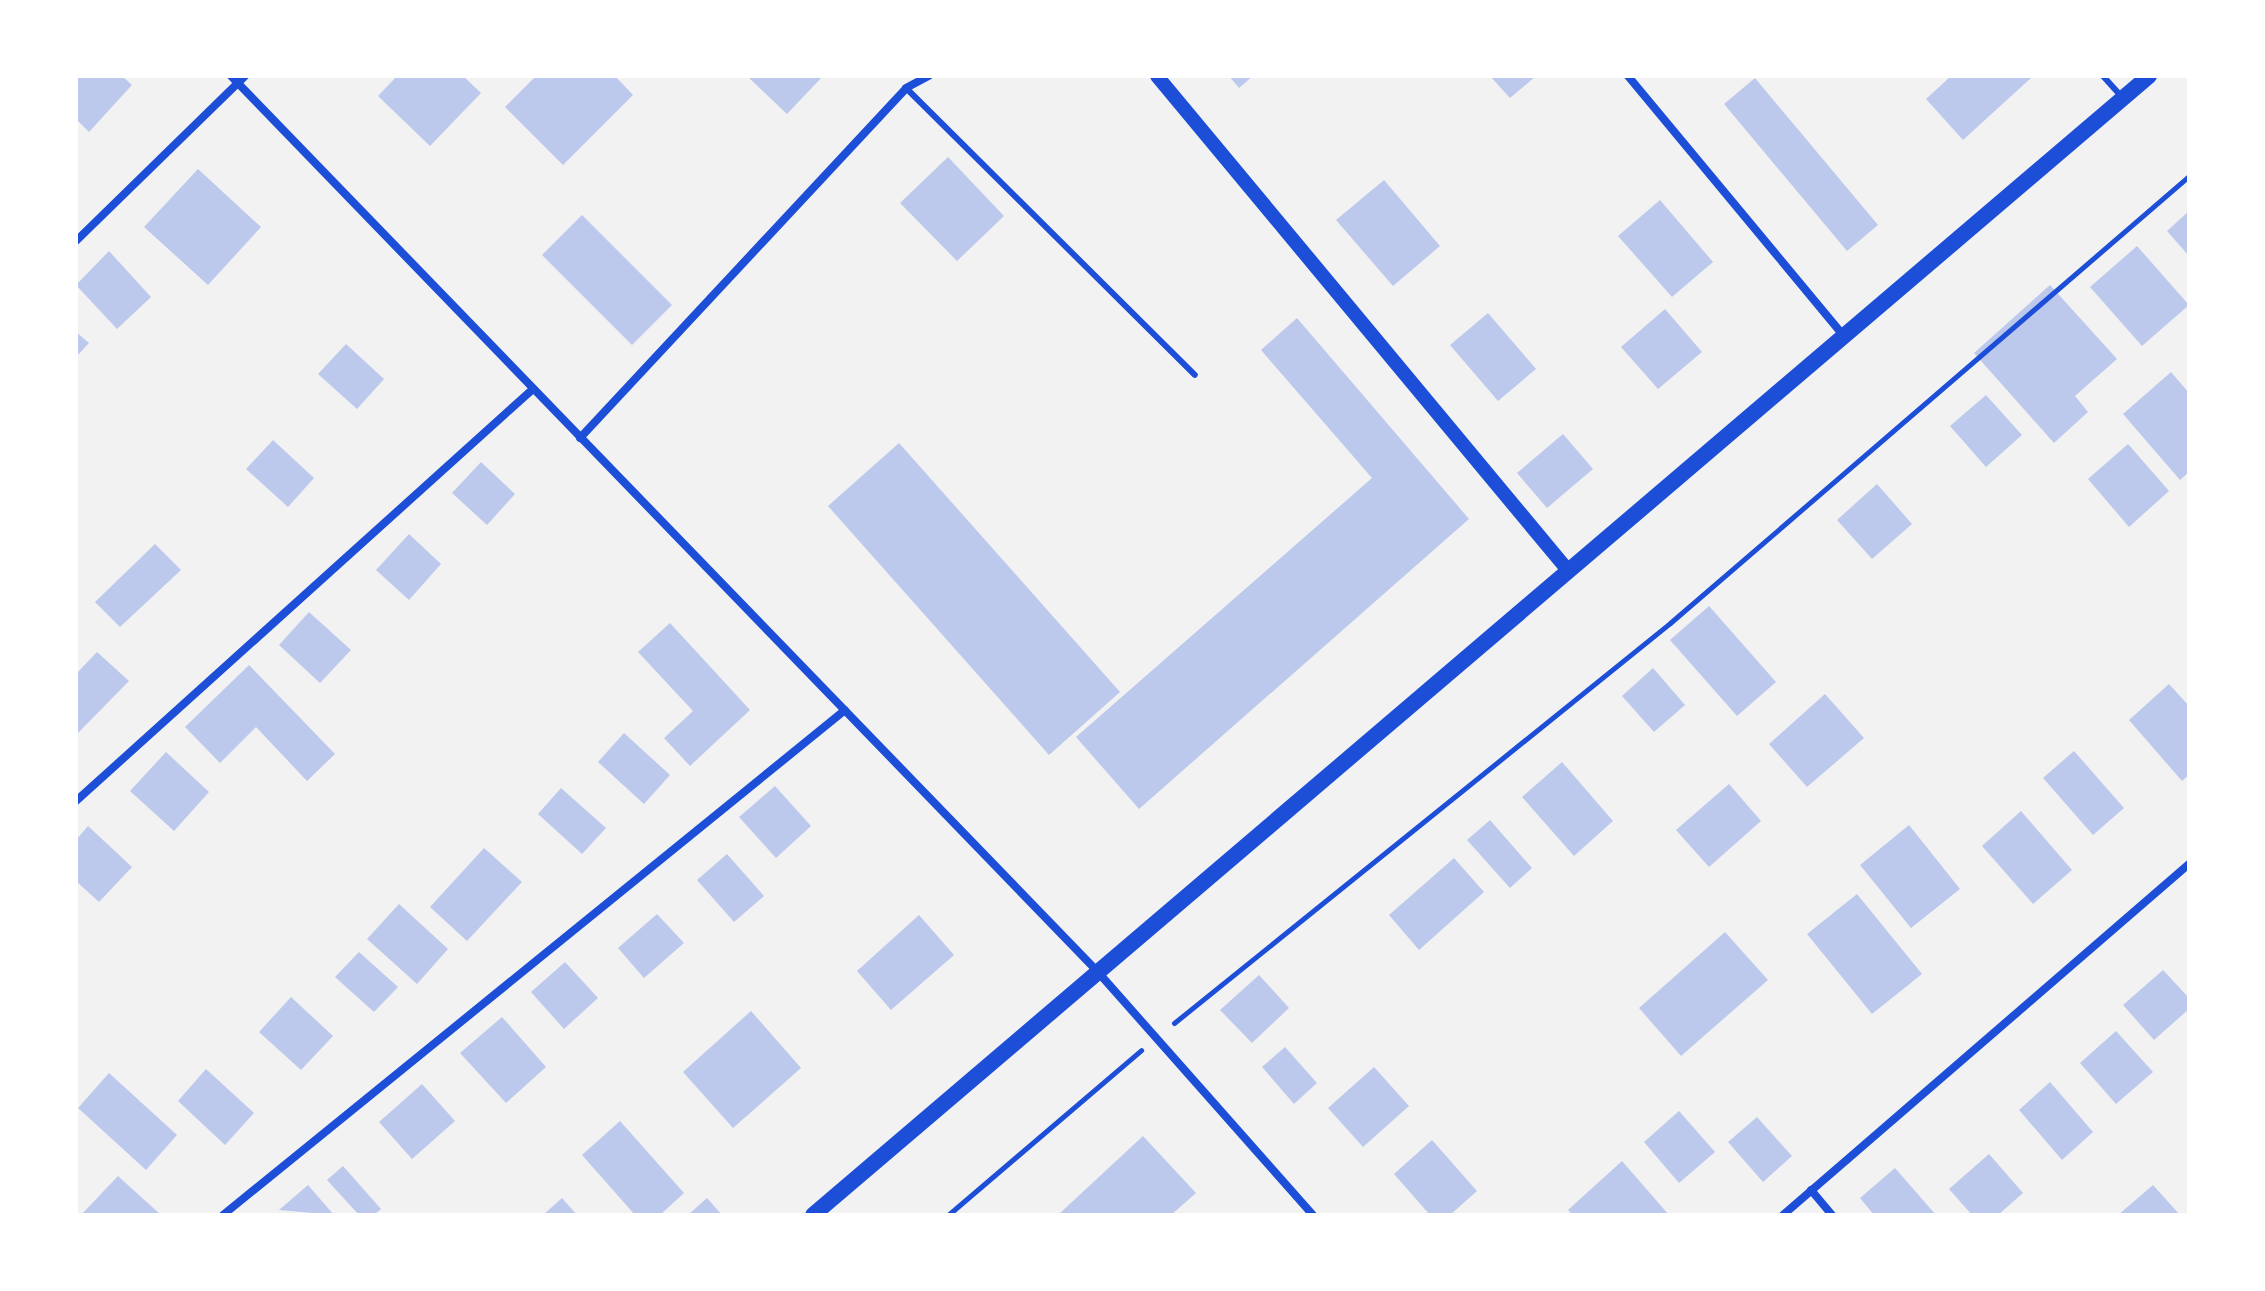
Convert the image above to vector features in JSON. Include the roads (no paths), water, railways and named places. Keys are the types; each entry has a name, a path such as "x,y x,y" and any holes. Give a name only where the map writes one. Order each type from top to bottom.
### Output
{"main road":[{"path":"813,1215 1566,568 1845,337 2149,76"}],"street":[{"path":"580,438 906,88 929,76"},
{"path":"1157,76 1566,568"},
{"path":"1628,76 1845,337"},
{"path":"76,241 238,78 580,438 1097,971 1313,1215"},
{"path":"76,801 533,389"},
{"path":"223,1215 845,710"},
{"path":"1783,1215 2189,864"},
{"path":"1811,1190 1832,1215"}],"lane":[{"path":"2103,76 2123,98"},
{"path":"906,88 1195,375"}]}
